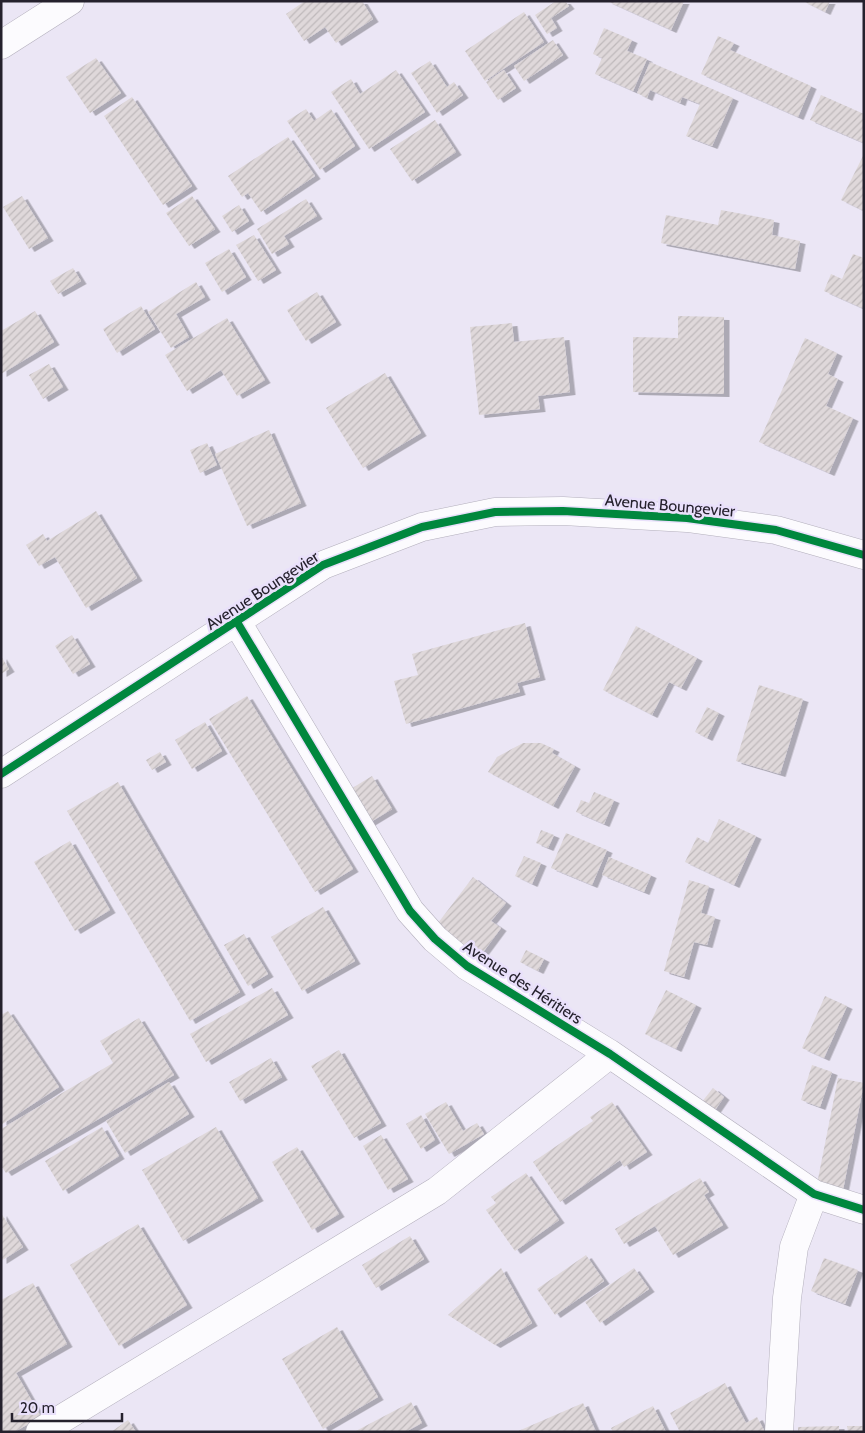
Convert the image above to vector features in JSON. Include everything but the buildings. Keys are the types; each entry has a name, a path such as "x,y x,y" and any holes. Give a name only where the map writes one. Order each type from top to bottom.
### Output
{"street":[{"path":"1,45 70,1"},
{"name":"Avenue Boungevier","path":"1,774 323,565 422,527 495,512 563,511 687,518 776,530 864,555"},
{"name":"Avenue des Héritiers","path":"237,622 410,911 435,940 468,966 610,1054 814,1194 864,1210"},
{"path":"40,1432 437,1191 610,1054"},
{"path":"779,1432 787,1298 794,1247 814,1194"}],"cycle path":[{"path":"1,774 323,565 422,527 495,512 563,511 687,518 776,530 864,555"},
{"path":"237,622 410,911 435,939 467,966 610,1054 814,1194 864,1210"}]}
